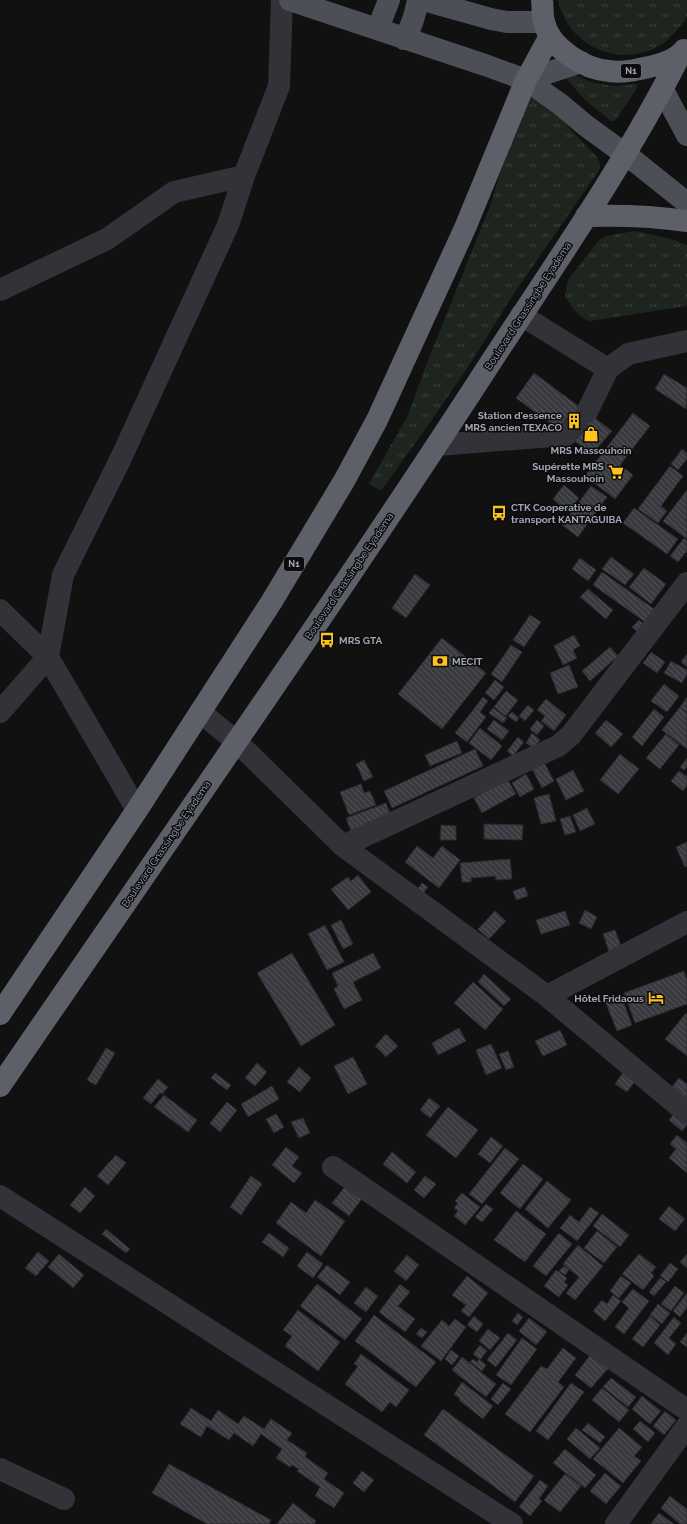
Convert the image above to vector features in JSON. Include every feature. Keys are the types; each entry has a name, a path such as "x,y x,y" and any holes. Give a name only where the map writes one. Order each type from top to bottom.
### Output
{"highway":[{"path":"542,0 547,29"},
{"name":"N1","path":"547,29 562,49 586,66 609,72 634,71 654,66 684,51"},
{"name":"N1","path":"0,1014 137,810 272,600 344,481 377,420 464,228 547,29"},
{"name":"Boulevard Gnassingbe Eyadema","path":"0,1086 345,583 437,445 586,216 663,90 684,51"},
{"path":"586,216 629,215 687,221"}],"main road":[{"path":"290,0 526,80 560,104 687,203"},
{"path":"380,30 382,18 389,0"},
{"path":"404,39 414,20 418,0"},
{"path":"423,0 496,20 547,29"},
{"path":"526,80 581,62"},
{"path":"663,90 687,135"}],"street":[{"path":"0,712 48,658 63,575 121,458 225,232 244,176 279,86 282,0"},
{"path":"0,290 107,239 174,192 244,176"},
{"path":"522,315 608,369"},
{"path":"587,412 608,369 628,354 687,341"},
{"path":"437,445 566,435"},
{"path":"342,846 558,746 571,735 687,583"},
{"path":"0,610 48,658 137,810"},
{"path":"200,712 236,742 342,846 547,996 687,1113"},
{"path":"547,996 687,922"},
{"path":"333,1167 687,1410"},
{"path":"0,1196 512,1524"},
{"path":"616,1524 687,1426"},
{"path":"0,1470 64,1499"}],"green space":[{"path":"558,0 687,0 687,15 677,30 664,42 650,50 634,54 617,54 601,50 586,43 574,32 564,17"},
{"path":"569,72 590,82 613,86 637,84 637,88 615,121 611,121 585,100 564,76"},
{"path":"524,98 544,98 570,129 598,158 600,169 513,295 468,367 381,491 369,484 408,415 425,368 490,206"},
{"path":"635,231 672,239 687,245 687,306 589,321 585,319 575,310 565,296 568,280 598,241 606,236"}],"building":[{"name":"Station d'essence MRS ancien TEXACO","path":"534,373 612,431 592,454 516,398"},
{"path":"664,374 687,388 686,409 655,389"},
{"path":"633,413 650,426 620,465 633,475 615,499 585,476"},
{"path":"682,449 687,453 687,459 678,470 671,464"},
{"path":"670,466 683,476 661,506 667,511 658,523 638,509"},
{"path":"564,485 579,498 568,512 553,499"},
{"path":"591,486 607,497 578,537 562,525"},
{"path":"687,490 687,539 663,521"},
{"path":"634,508 678,539 667,554 623,523"},
{"path":"684,538 687,541 687,553 686,552 678,562 670,556"},
{"path":"611,557 634,574 625,585 602,569"},
{"path":"580,558 596,570 588,581 572,569"},
{"path":"644,568 666,584 651,604 629,587"},
{"path":"602,572 657,611 648,624 593,585"},
{"path":"415,574 430,585 406,618 392,608"},
{"path":"588,589 613,610 606,619 580,597"},
{"path":"530,615 541,622 524,647 513,640"},
{"path":"639,620 646,626 640,634 632,627"},
{"path":"574,635 580,646 573,650 577,658 563,665 554,646"},
{"path":"442,638 486,673 442,729 398,694"},
{"path":"511,645 522,652 502,682 491,674"},
{"path":"610,647 618,656 590,681 582,671"},
{"path":"651,652 665,662 657,673 643,663"},
{"path":"687,654 687,667 681,662"},
{"path":"671,661 687,670 687,674 682,683 664,673"},
{"path":"569,665 578,687 558,694 550,673"},
{"path":"495,680 504,687 494,700 485,693"},
{"path":"664,684 679,696 667,712 651,701"},
{"path":"506,691 518,700 506,716 494,707"},
{"path":"483,697 488,701 480,712 486,717 467,742 455,733"},
{"path":"687,697 687,712 680,707"},
{"path":"546,699 566,715 554,731 541,721 545,716 537,710"},
{"path":"528,705 534,710 525,721 519,716"},
{"path":"680,707 687,713 687,749 662,730"},
{"path":"493,708 507,718 503,723 489,713"},
{"path":"654,709 664,717 642,746 632,737"},
{"path":"512,712 519,718 516,722 508,716"},
{"path":"494,720 509,731 502,740 487,729"},
{"path":"537,720 544,726 537,735 530,729"},
{"path":"606,720 623,734 611,747 595,733"},
{"path":"480,728 502,746 491,760 469,743"},
{"path":"532,733 540,740 533,748 526,743"},
{"path":"666,734 679,745 660,769 646,758"},
{"path":"518,737 524,742 513,756 507,751"},
{"path":"457,741 462,753 430,766 425,755"},
{"path":"475,749 483,766 392,808 384,791"},
{"path":"620,754 639,769 618,794 600,780"},
{"path":"687,758 687,767 684,770 680,767"},
{"path":"364,760 373,777 364,781 356,764"},
{"path":"544,762 554,781 542,788 532,769"},
{"path":"573,770 584,791 566,800 556,779"},
{"path":"679,771 687,777 687,785 683,791 671,781"},
{"path":"526,774 534,789 520,797 512,783"},
{"path":"507,779 516,794 482,813 474,798"},
{"path":"361,784 364,793 370,791 376,805 349,815 340,792"},
{"path":"549,794 556,821 541,824 534,798"},
{"path":"386,803 391,816 351,831 346,818"},
{"path":"587,808 595,824 580,831 573,815"},
{"path":"570,816 576,832 565,835 560,819"},
{"path":"484,824 523,825 522,840 484,839"},
{"path":"441,825 456,826 456,840 440,840"},
{"path":"687,842 687,866 685,867 676,847"},
{"path":"417,846 433,858 442,846 460,860 439,888 405,862"},
{"path":"510,859 512,879 496,880 495,876 471,878 471,882 462,882 460,863"},
{"path":"358,875 371,892 348,910 331,889 348,877 351,881"},
{"path":"422,883 428,887 419,899 413,895"},
{"path":"525,887 528,896 516,900 513,891"},
{"path":"585,910 597,917 591,929 579,923"},
{"path":"495,911 506,921 489,939 478,929"},
{"path":"565,911 570,925 541,934 536,920"},
{"path":"341,920 353,944 343,949 331,925"},
{"path":"325,925 344,962 327,970 308,934"},
{"path":"615,930 624,954 611,958 603,934"},
{"path":"292,953 335,1025 301,1046 257,973"},
{"path":"373,953 381,968 353,982 362,1000 344,1009 334,989 338,986 332,973"},
{"name":"Hôtel Fridaous","path":"684,971 687,980 687,1004 635,1023 624,993"},
{"path":"484,974 511,999 504,1006 478,982"},
{"path":"473,982 503,1009 485,1030 454,1003"},
{"path":"621,995 632,1025 617,1031 605,1001"},
{"path":"686,1013 687,1014 687,1056 665,1039"},
{"path":"459,1028 466,1041 438,1055 432,1043"},
{"path":"560,1030 567,1045 543,1056 535,1041"},
{"path":"386,1034 398,1046 386,1057 375,1046"},
{"path":"491,1044 502,1068 486,1075 476,1050"},
{"path":"106,1048 115,1053 96,1085 87,1080"},
{"path":"508,1051 514,1067 506,1070 499,1054"},
{"path":"353,1057 367,1084 348,1094 334,1066"},
{"path":"257,1063 267,1072 255,1086 245,1078"},
{"path":"299,1067 311,1078 300,1092 287,1082"},
{"path":"624,1071 636,1080 627,1092 615,1084"},
{"path":"215,1073 231,1085 227,1090 211,1078"},
{"path":"679,1078 687,1084 687,1110 667,1093"},
{"path":"158,1079 168,1087 162,1094 160,1093 151,1104 143,1098"},
{"path":"272,1086 279,1099 248,1117 241,1104"},
{"path":"164,1095 197,1120 188,1132 154,1107"},
{"path":"429,1098 440,1106 430,1118 420,1110"},
{"path":"227,1102 237,1110 220,1132 210,1123"},
{"path":"448,1107 478,1130 456,1158 426,1135"},
{"path":"276,1114 284,1127 274,1133 266,1119"},
{"path":"674,1114 687,1125 682,1131 669,1120"},
{"path":"303,1118 310,1133 299,1138 291,1122"},
{"path":"677,1135 687,1143 687,1173 669,1158 676,1149 670,1144"},
{"path":"491,1137 503,1146 490,1163 478,1154"},
{"path":"286,1147 299,1157 292,1166 302,1173 294,1183 272,1165"},
{"path":"505,1148 519,1159 482,1204 469,1194"},
{"path":"392,1152 416,1172 407,1183 383,1164"},
{"path":"116,1155 126,1163 108,1185 97,1176"},
{"path":"523,1164 543,1179 520,1209 500,1193"},
{"path":"251,1176 262,1184 241,1215 230,1207"},
{"path":"425,1176 436,1184 424,1198 414,1190"},
{"path":"547,1181 571,1200 548,1228 525,1209"},
{"path":"347,1184 364,1196 349,1216 332,1203"},
{"path":"85,1187 95,1196 80,1213 70,1205"},
{"path":"462,1193 480,1207 465,1225 454,1216 458,1211 454,1208 458,1203 455,1201"},
{"path":"315,1200 345,1221 321,1256 276,1223 291,1202 306,1213"},
{"path":"486,1204 493,1209 482,1222 475,1217"},
{"path":"669,1206 685,1219 675,1231 659,1219"},
{"path":"590,1207 599,1213 577,1241 560,1228 570,1215 579,1222"},
{"path":"516,1211 546,1234 525,1262 494,1240"},
{"path":"602,1214 629,1235 620,1247 593,1226"},
{"path":"106,1229 130,1249 126,1253 102,1234"},
{"path":"597,1231 617,1247 604,1263 584,1248"},
{"path":"269,1233 289,1248 283,1257 262,1242"},
{"path":"559,1233 572,1244 546,1276 533,1266"},
{"path":"578,1245 603,1266 575,1300 566,1293 579,1277 563,1264"},
{"path":"38,1252 49,1261 36,1276 25,1268"},
{"path":"307,1252 323,1264 313,1278 297,1266"},
{"path":"59,1254 84,1275 73,1288 48,1267"},
{"path":"639,1254 656,1267 651,1273 654,1276 643,1290 622,1274"},
{"path":"687,1254 687,1268 680,1262"},
{"path":"407,1255 419,1265 406,1281 394,1271"},
{"path":"670,1263 678,1269 668,1282 660,1276"},
{"path":"327,1265 350,1282 340,1295 317,1277"},
{"path":"564,1266 569,1270 565,1275 559,1271"},
{"path":"556,1270 567,1278 564,1282 568,1285 559,1297 544,1286"},
{"path":"467,1276 488,1293 469,1317 461,1311 466,1305 452,1295"},
{"path":"621,1276 631,1283 619,1298 610,1291"},
{"path":"660,1278 666,1282 654,1296 649,1292"},
{"path":"317,1284 362,1319 345,1340 300,1306"},
{"path":"400,1284 410,1292 398,1306 415,1319 405,1332 379,1312"},
{"path":"675,1286 684,1293 671,1311 661,1304"},
{"path":"366,1287 378,1296 366,1312 354,1303"},
{"path":"633,1289 649,1301 624,1334 615,1327 629,1308 622,1302"},
{"path":"687,1293 687,1307 680,1317 673,1311"},
{"path":"613,1295 621,1301 605,1321 593,1311 602,1300 607,1304"},
{"path":"658,1304 670,1313 662,1324 650,1315"},
{"path":"298,1310 340,1342 318,1371 285,1346 292,1336 283,1330"},
{"path":"518,1313 523,1317 517,1325 512,1321"},
{"path":"374,1315 436,1362 416,1387 355,1341"},
{"path":"474,1316 483,1324 477,1332 467,1325"},
{"path":"650,1316 660,1325 643,1347 632,1339"},
{"path":"674,1317 681,1323 669,1338 676,1344 668,1355 654,1343"},
{"path":"529,1318 547,1332 536,1345 519,1331"},
{"path":"455,1319 466,1327 441,1361 421,1346 442,1320 449,1326"},
{"path":"421,1328 427,1332 422,1338 416,1334"},
{"path":"488,1329 500,1338 490,1350 479,1341"},
{"path":"508,1333 517,1340 496,1367 487,1360"},
{"path":"687,1333 687,1347 680,1342"},
{"path":"522,1338 537,1349 511,1385 496,1375"},
{"path":"480,1345 487,1351 480,1360 473,1354"},
{"path":"563,1348 576,1358 558,1382 564,1387 530,1432 505,1414 541,1366 547,1369"},
{"path":"451,1350 459,1356 452,1365 445,1359"},
{"path":"594,1350 612,1364 591,1388 575,1375"},
{"path":"361,1354 409,1390 396,1407 390,1402 382,1412 345,1384 358,1366 354,1364"},
{"path":"462,1357 496,1384 486,1397 452,1370"},
{"path":"473,1359 477,1362 479,1359 486,1365 482,1371 470,1362"},
{"path":"611,1378 636,1397 628,1407 603,1387"},
{"path":"462,1382 493,1406 483,1419 459,1400 460,1399 454,1394"},
{"path":"503,1383 511,1389 498,1405 491,1399"},
{"path":"571,1383 584,1392 548,1440 536,1431"},
{"path":"602,1388 629,1410 619,1422 592,1400"},
{"path":"642,1396 661,1411 650,1424 632,1409"},
{"path":"191,1408 211,1421 218,1410 238,1424 244,1416 264,1429 271,1419 292,1433 287,1440 307,1453 305,1457 328,1473 324,1479 344,1493 334,1508 315,1496 320,1487 297,1471 299,1469 292,1465 290,1467 276,1458 282,1449 261,1434 253,1446 234,1433 229,1440 207,1426 201,1437 180,1424"},
{"path":"443,1409 534,1476 515,1502 424,1435"},
{"path":"665,1411 676,1420 664,1435 653,1426"},
{"path":"640,1421 655,1433 648,1442 633,1429"},
{"path":"588,1423 605,1437 600,1443 582,1430"},
{"path":"576,1428 600,1448 590,1459 567,1439"},
{"path":"619,1428 642,1447 634,1456 641,1461 623,1483 593,1459"},
{"path":"565,1449 596,1475 585,1488 553,1463"},
{"path":"169,1464 271,1520 269,1524 207,1524 152,1493"},
{"path":"362,1471 374,1480 364,1492 353,1483"},
{"path":"605,1473 621,1486 606,1504 590,1491"},
{"path":"565,1474 581,1486 560,1512 544,1500"},
{"path":"540,1480 548,1486 539,1499 542,1501 530,1516 519,1507"},
{"path":"670,1496 687,1509 687,1524 680,1524 661,1508"},
{"path":"293,1503 316,1521 314,1524 277,1524"},
{"path":"659,1513 674,1524 651,1524"}],"tunnel":[{"path":"566,435 587,412"}],"place":[{"name":"Station d'essence MRS ancien TEXACO","path":"574,421"},
{"name":"MRS Massouhoin","path":"591,434"},
{"name":"Supérette MRS Massouhoin","path":"616,472"},
{"name":"CTK Cooperative de transport KANTAGUIBA","path":"499,513"},
{"name":"MRS GTA","path":"327,640"},
{"name":"MECIT","path":"440,661"},
{"name":"Hôtel Fridaous","path":"656,998"}]}
